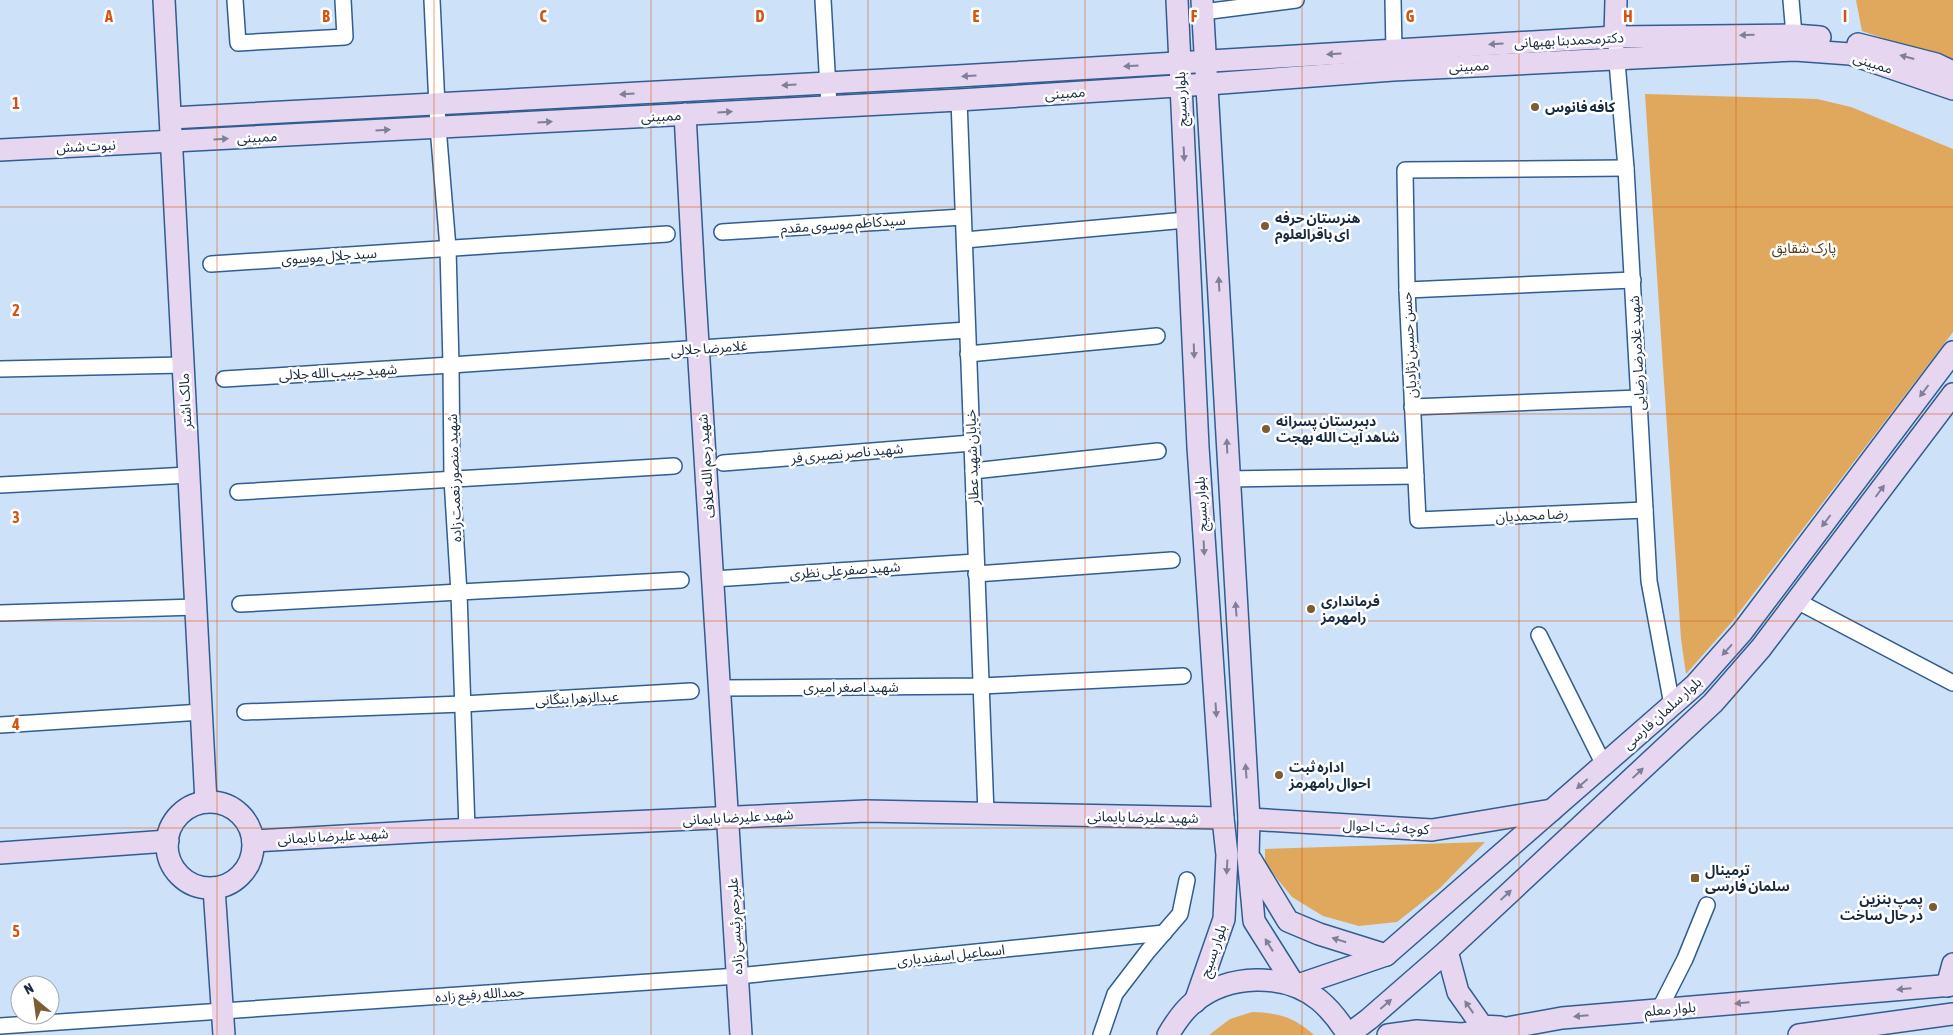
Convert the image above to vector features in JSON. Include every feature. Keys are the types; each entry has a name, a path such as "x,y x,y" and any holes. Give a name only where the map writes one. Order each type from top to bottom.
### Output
{"street":[{"name":"مالک اشتر","path":"164,0 206,802"},
{"path":"235,0 238,43 345,37 343,0"},
{"name":"شهید منصور نعمت زاده","path":"432,0 438,127 448,248 452,480 459,593 467,829"},
{"path":"823,0 830,106"},
{"name":"بلوار بسیج","path":"1177,0 1186,220 1204,549 1227,855 1224,919 1195,1002"},
{"path":"1203,6 1296,0"},
{"path":"1394,0 1394,51"},
{"name":"شهید غلامرضا رضایی","path":"1616,0 1616,47 1626,168 1650,581 1672,705"},
{"path":"1790,0 1794,35"},
{"name":"بلوار بسیج","path":"1203,6 1226,410 1228,479 1249,819 1248,856 1254,921 1295,986"},
{"name":"دکترمحمدبنا بهبهانی","path":"1180,63 1394,51 1616,47 1794,35 1842,39 1936,64 1953,72"},
{"name":"ممبینی","path":"172,141 959,100 1180,86 1364,72 1616,47 1795,50 1850,54 1953,89"},
{"name":"ممبینی","path":"171,118 1180,63"},
{"name":"خیابان شهید عطار","path":"959,100 986,814"},
{"name":"شهید رحم الله علاف","path":"685,114 698,348 729,817"},
{"name":"نبوت شش","path":"0,150 172,141"},
{"name":"حسن حسین نژادیان","path":"1418,520 1407,290 1405,170 1626,168"},
{"name":"سیدکاظم موسوی مقدم","path":"722,232 963,217"},
{"path":"965,240 1186,220"},
{"name":"سید جلال موسوی","path":"211,264 667,234"},
{"path":"1407,290 1632,280"},
{"name":"غلامرضا جلالی","path":"451,365 967,330"},
{"path":"968,354 1157,336"},
{"name":"بلوار سلمان فارسی","path":"1295,986 1386,955 1695,685 1742,632 1953,352"},
{"path":"0,369 183,365"},
{"name":"شهید حبیب الله جلالی","path":"224,379 451,365"},
{"name":"بلوار سلمان فارسی","path":"1348,1035 1447,951 1713,703 1762,648 1953,394"},
{"path":"1412,407 1639,398"},
{"path":"1196,412 1226,410"},
{"name":"شهید ناصر نصیری فر","path":"723,463 972,443"},
{"path":"973,471 1158,451"},
{"path":"238,492 674,466"},
{"path":"0,484 189,475"},
{"path":"1228,479 1416,476"},
{"name":"رضا محمدیان","path":"1418,520 1646,510"},
{"name":"شهید صفرعلی نظری","path":"713,578 1172,560"},
{"path":"240,604 681,580"},
{"path":"1797,601 1953,683"},
{"path":"0,614 196,607"},
{"path":"1539,635 1604,765"},
{"name":"شهید اصغر امیری","path":"720,688 981,686 1183,676"},
{"name":"عبدالزهرا بنگانی","path":"245,712 463,704 691,691"},
{"path":"0,725 202,712"},
{"path":"206,802 226,805 243,816 250,828 253,841 250,861 238,877 227,884 214,888 199,886 186,880 175,869 169,856 168,841 172,827 180,815 192,806 206,802"},
{"name":"کوچه ثبت احوال","path":"1249,819 1432,830 1552,810"},
{"name":"شهید علیرضا بایمانی","path":"253,841 467,829 866,811 1223,818"},
{"name":"علیرحم رئیسی زاده","path":"729,817 741,1035"},
{"path":"0,852 168,841"},
{"path":"1248,856 1288,921 1320,934 1386,955"},
{"path":"1101,1035 1115,994 1180,914 1187,880"},
{"path":"214,888 224,1035"},
{"path":"1659,1010 1685,959 1707,905"},
{"path":"1224,919 1228,923 1240,926 1254,921"},
{"name":"اسماعیل اسفندیاری","path":"738,976 1164,933"},
{"path":"1447,951 1458,992 1482,1026 1507,1028"},
{"path":"1950,986 1953,964"},
{"name":"حمدالله رفیع زاده","path":"0,1026 738,976"},
{"path":"1168,1035 1176,1021 1195,1002 1218,988 1243,981 1269,980 1295,986 1318,999 1337,1018 1348,1035"},
{"name":"بلوار معلم","path":"1388,1035 1417,1031 1462,1035 1562,1018 1950,986"},
{"path":"1799,1035 1938,1022"}],"green space":[{"path":"1856,0 1953,0 1953,68 1891,41 1862,31"},
{"name":"پارک شقایق","path":"1645,94 1817,99 1851,107 1953,149 1953,332 1731,623 1686,674 1681,639"},
{"path":"1485,842 1440,888 1397,922 1359,926 1323,916 1292,897 1265,864 1265,849"},
{"path":"1252,1012 1270,1013 1286,1017 1300,1024 1314,1035 1209,1035 1230,1019"}],"place":[{"name":"کافه فانوس","path":"1535,107"},
{"name":"هنرستان حرفه ای باقرالعلوم","path":"1265,226"},
{"name":"دبیرستان پسرانه شاهد آیت الله بهجت","path":"1266,429"},
{"name":"فرمانداری رامهرمز","path":"1311,609"},
{"name":"اداره ثبت احوال رامهرمز","path":"1279,775"},
{"name":"ترمینال سلمان فارسی","path":"1695,878"},
{"name":"پمپ بنزین در حال ساخت","path":"1933,907"}]}
